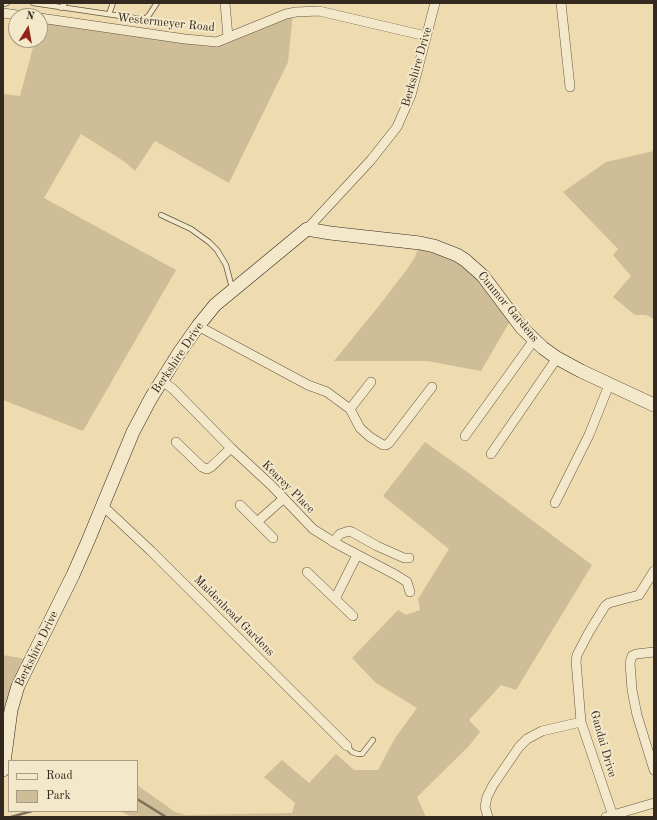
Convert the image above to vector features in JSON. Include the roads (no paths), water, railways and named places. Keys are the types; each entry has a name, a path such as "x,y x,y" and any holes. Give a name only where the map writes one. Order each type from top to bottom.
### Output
{"street":[{"path":"226,3 228,37"},
{"name":"Berkshire Drive","path":"3,770 11,710 18,686 59,604 88,541 133,432 151,398 179,353 215,305 307,229 371,160 397,127 411,95 435,3"},
{"path":"561,3 570,87"},
{"name":"Westermeyer Road","path":"48,19 207,42 217,42 286,14 319,11 426,36"},
{"name":"Cunmor Gardens","path":"307,229 420,243 434,246 456,255 465,260 484,276 522,328 556,358 609,385 654,405"},
{"path":"198,326 308,386 327,392 350,410 357,423 365,433 374,441 383,445 386,445 432,387"},
{"path":"465,436 534,340"},
{"path":"491,454 556,358"},
{"name":"Kearey Place","path":"162,381 272,486 313,529 333,542 407,582 410,592"},
{"path":"350,410 371,382"},
{"path":"555,503 589,435 609,385"},
{"path":"176,442 202,467 207,469 231,448"},
{"path":"257,522 283,499"},
{"path":"240,505 273,538"},
{"name":"Maidenhead Gardens","path":"103,506 151,551 347,746"},
{"path":"333,542 340,534 349,531 377,546 404,558 409,558"},
{"path":"335,599 357,555"},
{"name":"Gandai Drive","path":"609,816 581,722 576,661 577,654 606,606 609,603 638,594 654,571"},
{"path":"307,572 353,616"},
{"path":"654,652 639,653 632,656 630,663 632,690 637,715 654,770"},
{"path":"488,817 485,807 489,793 519,747 527,739 542,731 581,722"},
{"path":"609,816 654,803"}],"lane":[{"path":"3,4 7,3"},
{"path":"32,3 141,20 149,16 157,3"},
{"path":"61,8 65,3"},
{"path":"109,14 113,3"},
{"path":"161,214 191,230 209,242 217,250 226,265 233,290"},
{"path":"347,746 352,752 362,754 374,740"}],"waterway":[{"path":"138,800 166,817"},
{"path":"11,817 28,812"}]}
